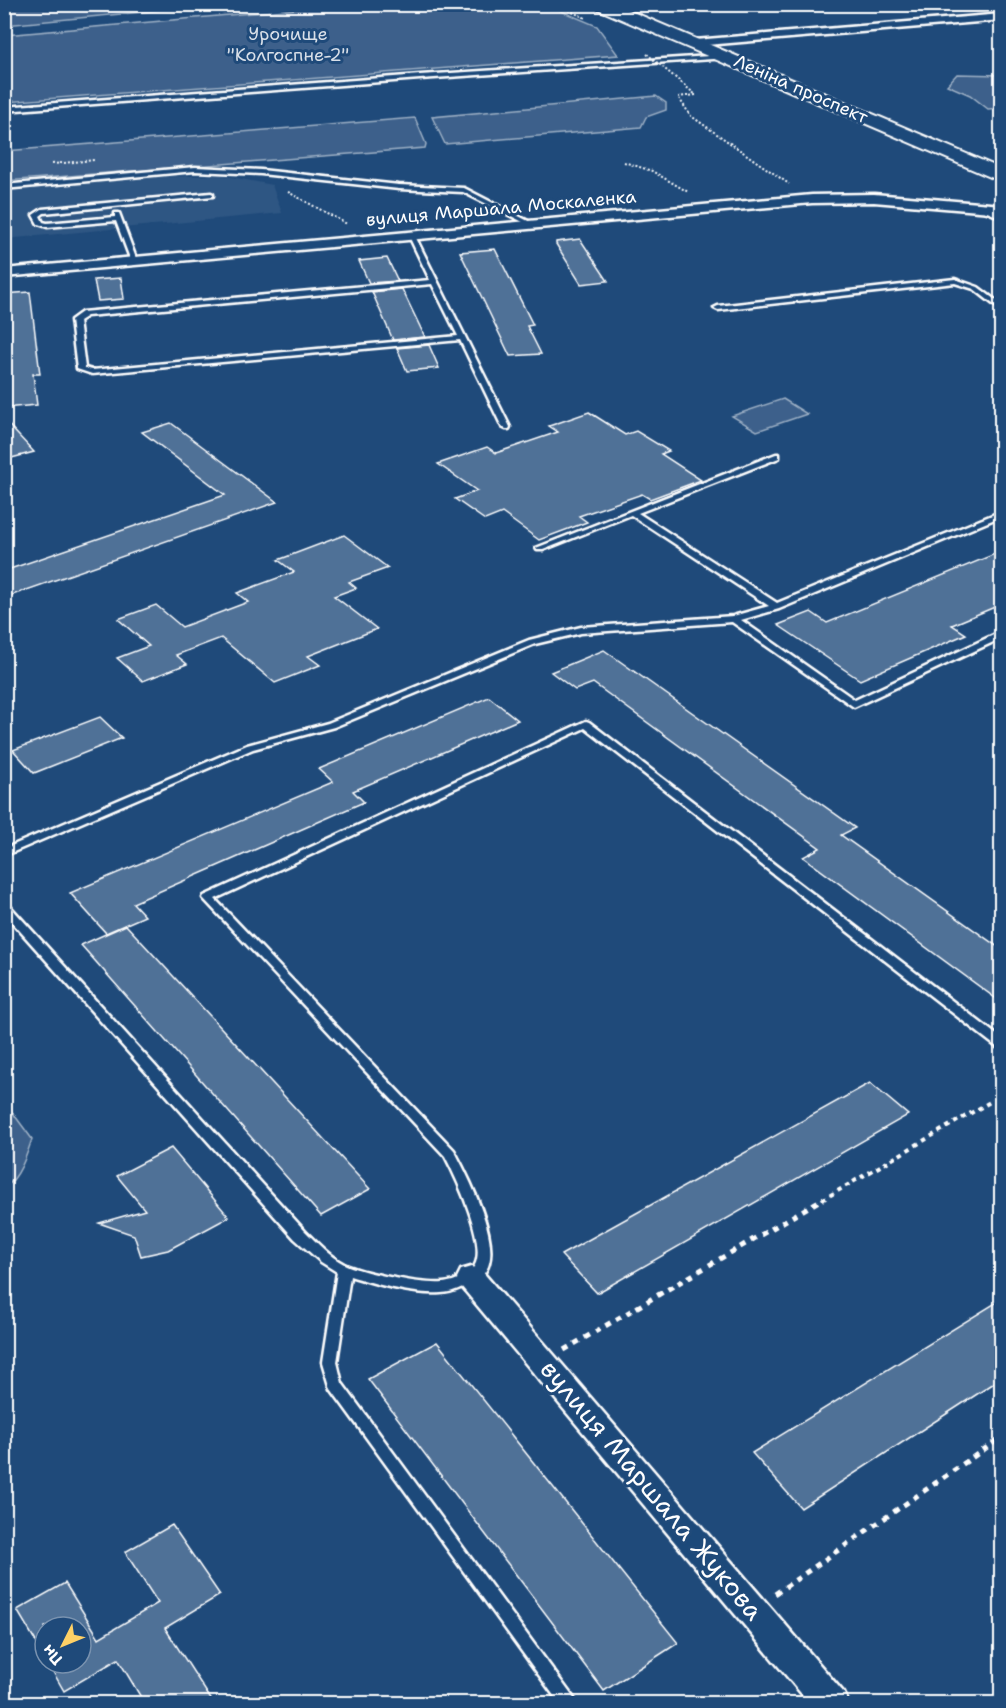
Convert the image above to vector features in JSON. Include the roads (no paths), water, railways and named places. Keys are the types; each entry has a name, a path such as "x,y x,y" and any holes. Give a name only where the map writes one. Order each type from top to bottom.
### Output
{"main road":[{"name":"Леніна проспект","path":"600,4 1002,176"}],"street":[{"path":"695,43 1002,17"},
{"name":"вулиця Маршала Москаленка","path":"4,273 812,199 874,198 1002,209"},
{"path":"986,208 1002,214"},
{"name":"вулиця Маршала Жукова","path":"471,1278 832,1704"}],"lane":[{"path":"4,109 432,76 728,57"},
{"path":"4,187 195,169 261,172 399,187 464,190 533,225"},
{"path":"118,219 47,225 40,223 36,215 42,211 211,195"},
{"path":"115,204 118,219 134,261"},
{"path":"412,236 506,427"},
{"path":"718,308 955,281 976,288 1002,309"},
{"path":"434,282 85,314 75,320 81,369 92,372 461,338"},
{"path":"540,548 776,456"},
{"path":"632,512 776,607"},
{"path":"4,852 250,747 331,725 532,642 581,630 734,619 776,607 1002,513"},
{"path":"734,619 854,704 1002,634"},
{"path":"4,906 300,1235 325,1258 344,1270 413,1285 442,1288 471,1278 483,1265 484,1243 462,1178 450,1153 208,898 586,724 1002,1045"},
{"path":"344,1270 330,1362 336,1385 570,1704"}],"park label":[{"name":"Урочище \"Колгоспне-2\"","path":"288,44"}]}
